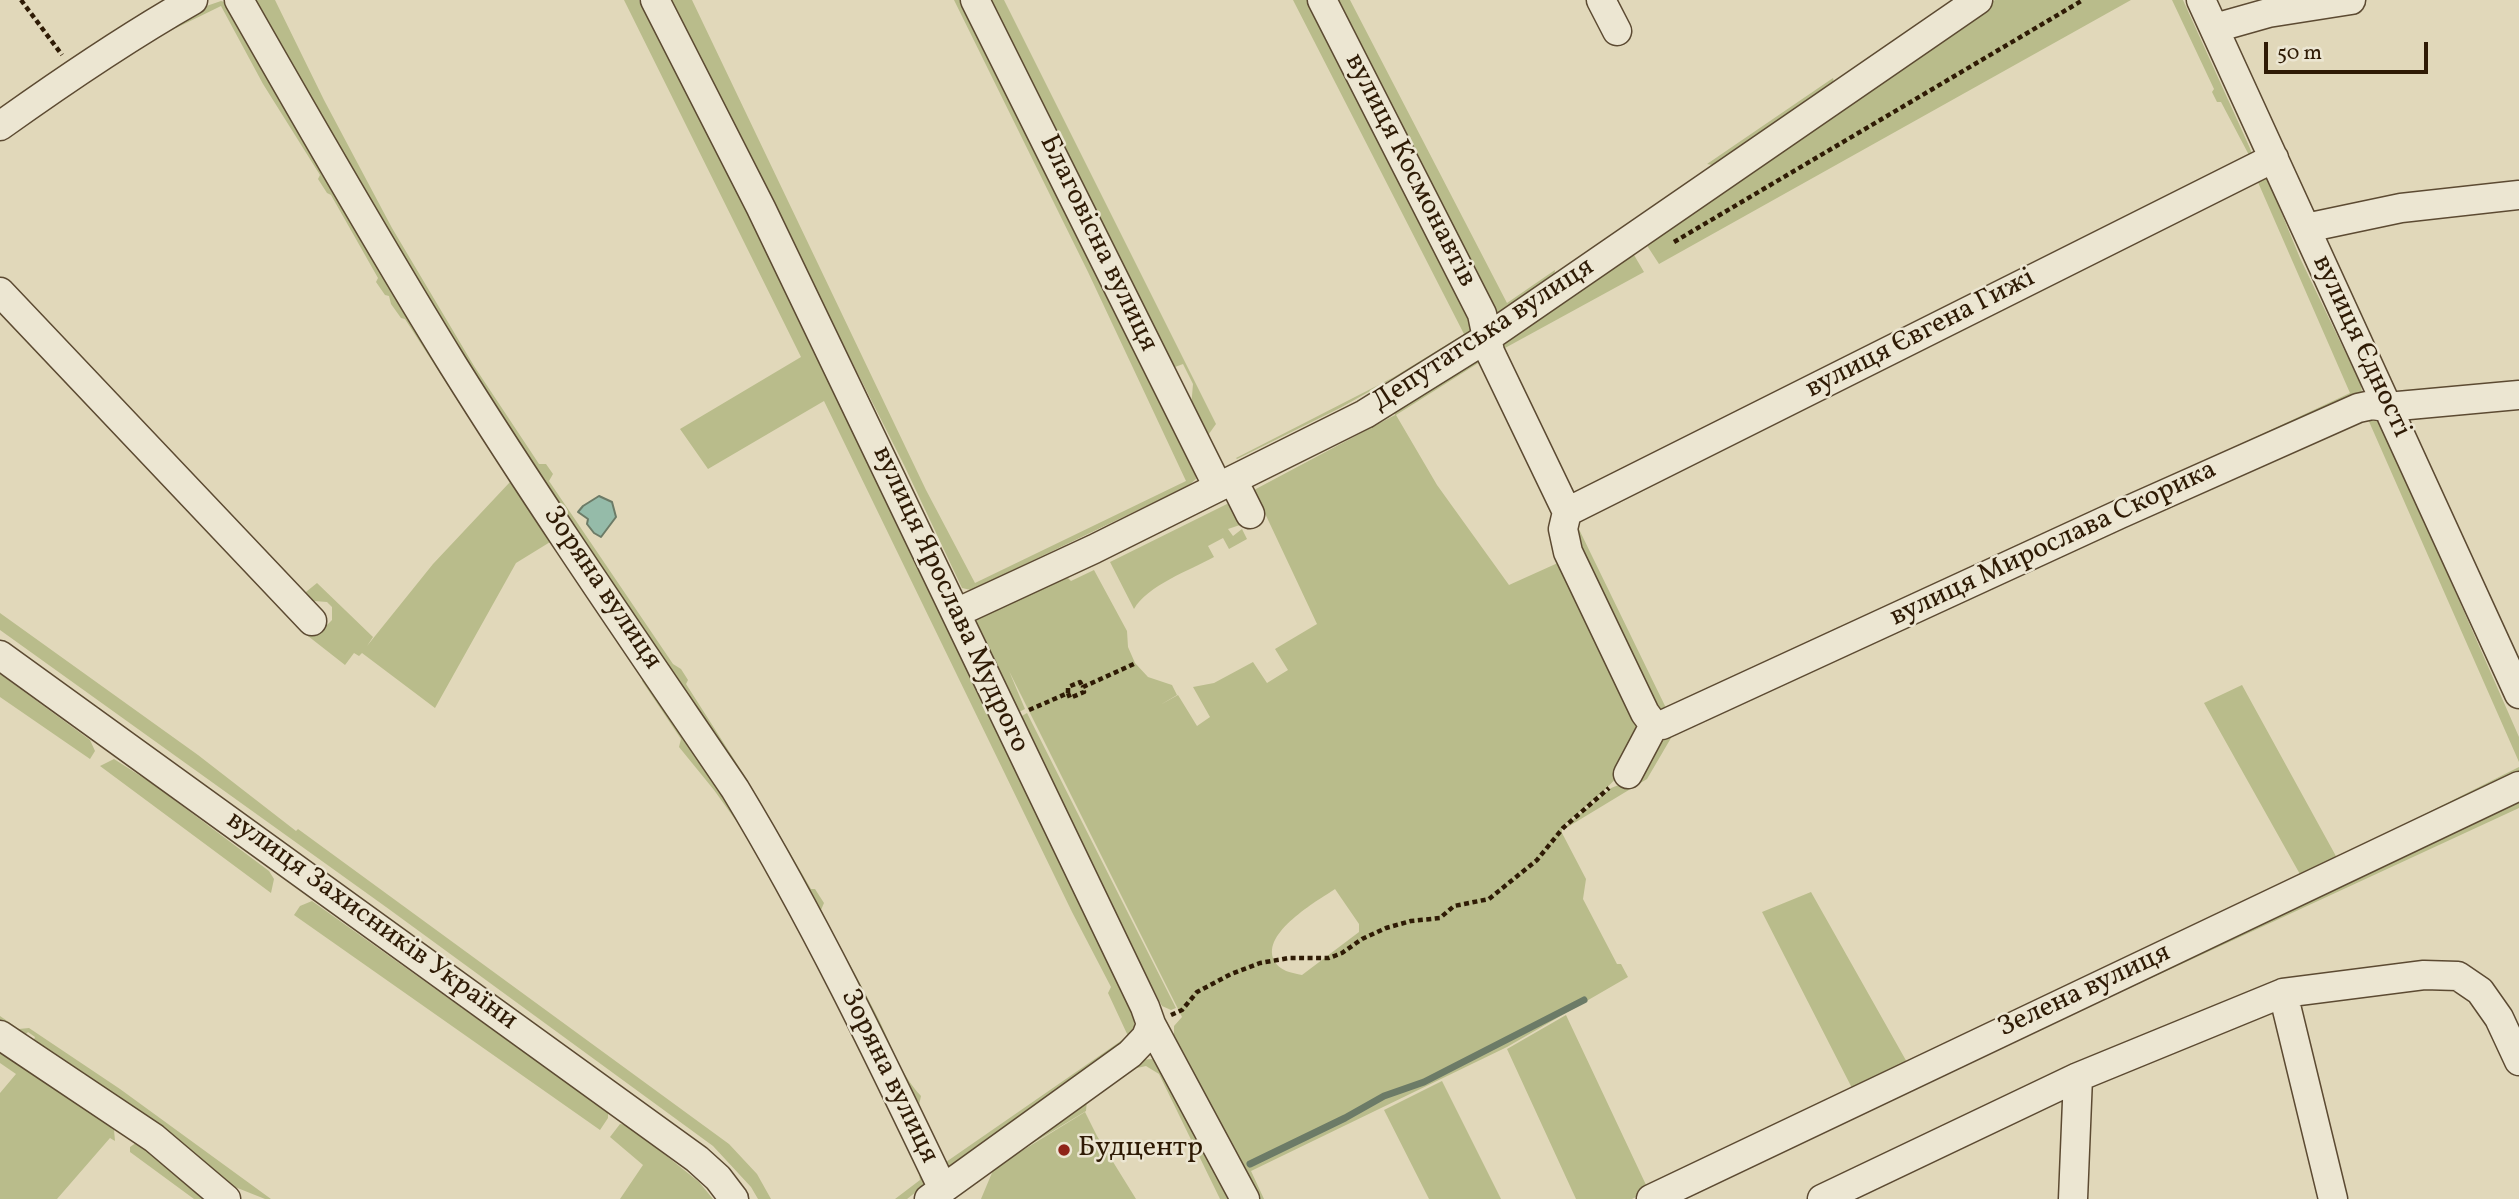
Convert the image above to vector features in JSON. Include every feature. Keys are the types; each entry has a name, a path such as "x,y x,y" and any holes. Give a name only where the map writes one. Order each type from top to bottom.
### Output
{"street":[{"path":"0,126 75,72 193,0"},
{"name":"Зоряна вулиця","path":"239,0 349,193 453,365 735,789 762,834 869,1034 949,1192"},
{"name":"вулиця Ярослава Мудрого","path":"655,0 761,208 1139,994 1151,1024 1245,1199"},
{"name":"Благовісна вулиця","path":"975,0 1225,484 1250,514"},
{"name":"вулиця Космонавтів","path":"1322,0 1482,314 1490,352 1567,512 1563,530 1568,552 1645,713 1654,725"},
{"path":"1601,0 1617,31"},
{"name":"Депутатська вулиця","path":"956,613 1060,566 1365,414 1487,338 1978,0"},
{"name":"вулиця Єдності","path":"2201,0 2387,407 2513,666 2519,694"},
{"path":"2215,28 2268,13 2351,0"},
{"name":"вулиця Євгена Гижі","path":"1567,512 2274,158"},
{"path":"2306,228 2401,208 2519,195"},
{"path":"0,292 312,621"},
{"name":"вулиця Мирослава Скорика","path":"1654,725 1659,726 1671,721 2120,514 2358,408 2519,396"},
{"name":"вулиця Захисників України","path":"0,655 698,1159 718,1178 734,1199"},
{"path":"1628,774 1654,725"},
{"name":"Зелена вулиця","path":"1651,1199 2519,786"},
{"path":"1822,1199 2078,1077 2283,993 2424,975 2458,976 2480,990 2499,1018 2519,1061"},
{"path":"2283,993 2333,1199"},
{"path":"949,1192 1130,1054 1139,1046 1151,1024"},
{"path":"0,1035 154,1138 226,1199"},
{"path":"2073,1199 2078,1077"}],"path":[{"path":"21,0 75,72"},
{"path":"1670,245 2083,0"},
{"path":"1083,687 1136,663"},
{"path":"1080,682 1084,692 1070,698 1068,693 1068,687 1080,682"},
{"path":"1005,719 1068,693"},
{"path":"1151,1024 1182,1010 1198,992 1231,974 1260,963 1289,958 1329,958 1386,929 1411,921 1440,918 1454,906 1489,899 1537,860 1563,828 1628,774"}],"shaded area":[{"path":"256,0 275,0 392,228 474,366 539,464 546,464 553,474 549,481 673,664 681,669 688,680 686,684 748,781 811,889 815,889 824,903 821,910 902,1068 921,1096 919,1105 946,1162 1128,1036 1108,993 1111,987 824,401 708,469 680,429 801,357 624,0 639,0 741,198 863,446 916,564 1135,1011 1134,1028 1129,1039 947,1169 906,1092 316,121"},
{"path":"669,0 692,0 926,490 975,583 1186,481 1088,272 954,0 970,0 1194,464 1196,479 1188,486 971,590 962,588 904,465"},
{"path":"984,0 1004,0 1216,424 1206,438 1191,408 1193,384 1183,364 1171,366"},
{"path":"1293,0 1314,0 1466,304 1472,330 1470,335 1340,408 1237,459 1394,377 1464,334"},
{"path":"1335,0 1350,0 1507,303 1555,270 1554,277 1501,315 1492,310 1426,171"},
{"path":"1995,0 2131,0 1659,264 1646,244"},
{"path":"2172,0 2183,0 2249,146 2253,156 2250,160 1944,319 1747,413 1578,498 1567,495 1525,413 1520,394 1496,346 1500,340 1626,253 1634,255 1644,272 1505,348 1572,493 1576,495 1906,333 2250,157 2221,102 2217,102 2212,92 2214,89"},
{"path":"221,1 235,8 245,20 259,50 415,318 503,458 737,806 781,878 841,989 893,1096 924,1169 925,1185 907,1199 895,1199 920,1180 918,1168 841,1005 752,843 679,747 681,739 555,539 516,563 435,708 362,653 359,656 354,653 345,665 308,636 111,428 0,305 0,301 172,488 307,626 320,629 325,627 332,620 332,607 327,602 301,600 292,594 72,366 49,337 0,286 0,278 128,421 301,596 317,583 373,637 367,646 433,564 510,482 405,319 401,318 389,296 385,295 376,282 378,278 331,195 318,179 320,175 263,84 221,6 129,51 0,140 0,137 107,60 165,25"},
{"path":"1833,78 1835,87 1745,147 1712,165 1707,164"},
{"path":"2252,173 2263,174 2268,180 2300,258 2361,385 2362,393 2358,399 2099,513 1919,599 1913,599 2350,393 2257,180 1574,519 1667,710 1898,606 1885,616 1827,641 1682,712 1670,716 1662,714 1645,700 1575,554 1568,527 1570,516 1698,448 1714,445 1727,434 1940,336 2045,284 2100,252"},
{"path":"1479,357 1487,359 1556,507 1554,524 1565,559 1636,714 1638,725 1639,733 1627,763 1608,787 1562,827 1562,833 1586,879 1583,899 1617,964 1621,964 1628,977 1507,1047 1251,1171 1264,1199 1256,1199 1174,1036 1174,1026 1182,1017 1009,671 1025,709 1017,713 1010,710 973,627 985,609 1068,578 1071,581 1094,570 1127,631 1128,647 1135,663 1148,677 1172,685 1177,695 1160,705 1178,695 1197,726 1210,717 1193,687 1214,683 1253,662 1267,683 1288,670 1275,649 1317,624 1254,490 1395,415 1393,410","holes":["1480,362 1552,510 1549,524 1560,562 1509,585 1437,485 1396,415","1335,889 1359,924 1359,932 1302,975 1282,969 1274,960 1272,950 1276,939 1293,919"]},
{"path":"2362,414 2375,417 2383,427 2519,737 2519,762 2367,417 2133,519 1806,672 1691,721 1928,613 2153,504"},
{"path":"599,496 612,502 616,517 601,537 587,524 588,519 578,512"},
{"path":"1229,503 1240,525 1228,529 1233,536 1242,529 1247,539 1229,549 1223,538 1208,546 1214,557 1159,586 1134,609 1110,562"},
{"path":"0,613 729,1144 757,1174 771,1199 758,1199 751,1187 713,1146 0,630"},
{"path":"0,674 90,740 95,751 90,759 0,697"},
{"path":"2242,685 2337,858 2519,767 2519,773 1632,1199 1576,1199 1507,1049 1566,1015 1647,1187 1853,1090 1762,912 1811,892 1908,1064 2301,876 2204,703"},
{"path":"1027,713 1176,1008 1171,1010 1162,1006 1045,776 1020,717"},
{"path":"1671,738 1647,779 1566,828 1611,788 1640,777 1662,740"},
{"path":"114,759 153,784 269,871 274,879 271,893 100,766"},
{"path":"2519,795 2519,808 1708,1183"},
{"path":"312,901 601,1107 608,1113 608,1118 600,1130 294,915 300,906"},
{"path":"0,1016 19,1029 29,1028 120,1089 271,1199 230,1185 33,1042 35,1037 28,1032 23,1037 0,1026"},
{"path":"0,1044 107,1120 114,1130 115,1141 110,1138 57,1199 0,1199 0,1093 16,1074 0,1063"},
{"path":"1139,1060 1158,1061 1232,1199 1220,1199 1159,1074 1146,1066 1137,1068 1087,1100 1086,1111 995,1166"},
{"path":"1442,1081 1501,1199 1429,1199 1384,1110"},
{"name":"Будцентр","path":"1085,1112 1136,1199 981,1199 994,1168"},
{"path":"620,1124 628,1125 699,1182 713,1199 620,1199 643,1165 610,1137"},
{"path":"140,1140 216,1199 194,1199 130,1152 130,1147"}],"waterway":[{"path":"1250,1164 1384,1096 1424,1082 1584,1000"}],"place":[{"name":"Будцентр","path":"1064,1150"}]}
